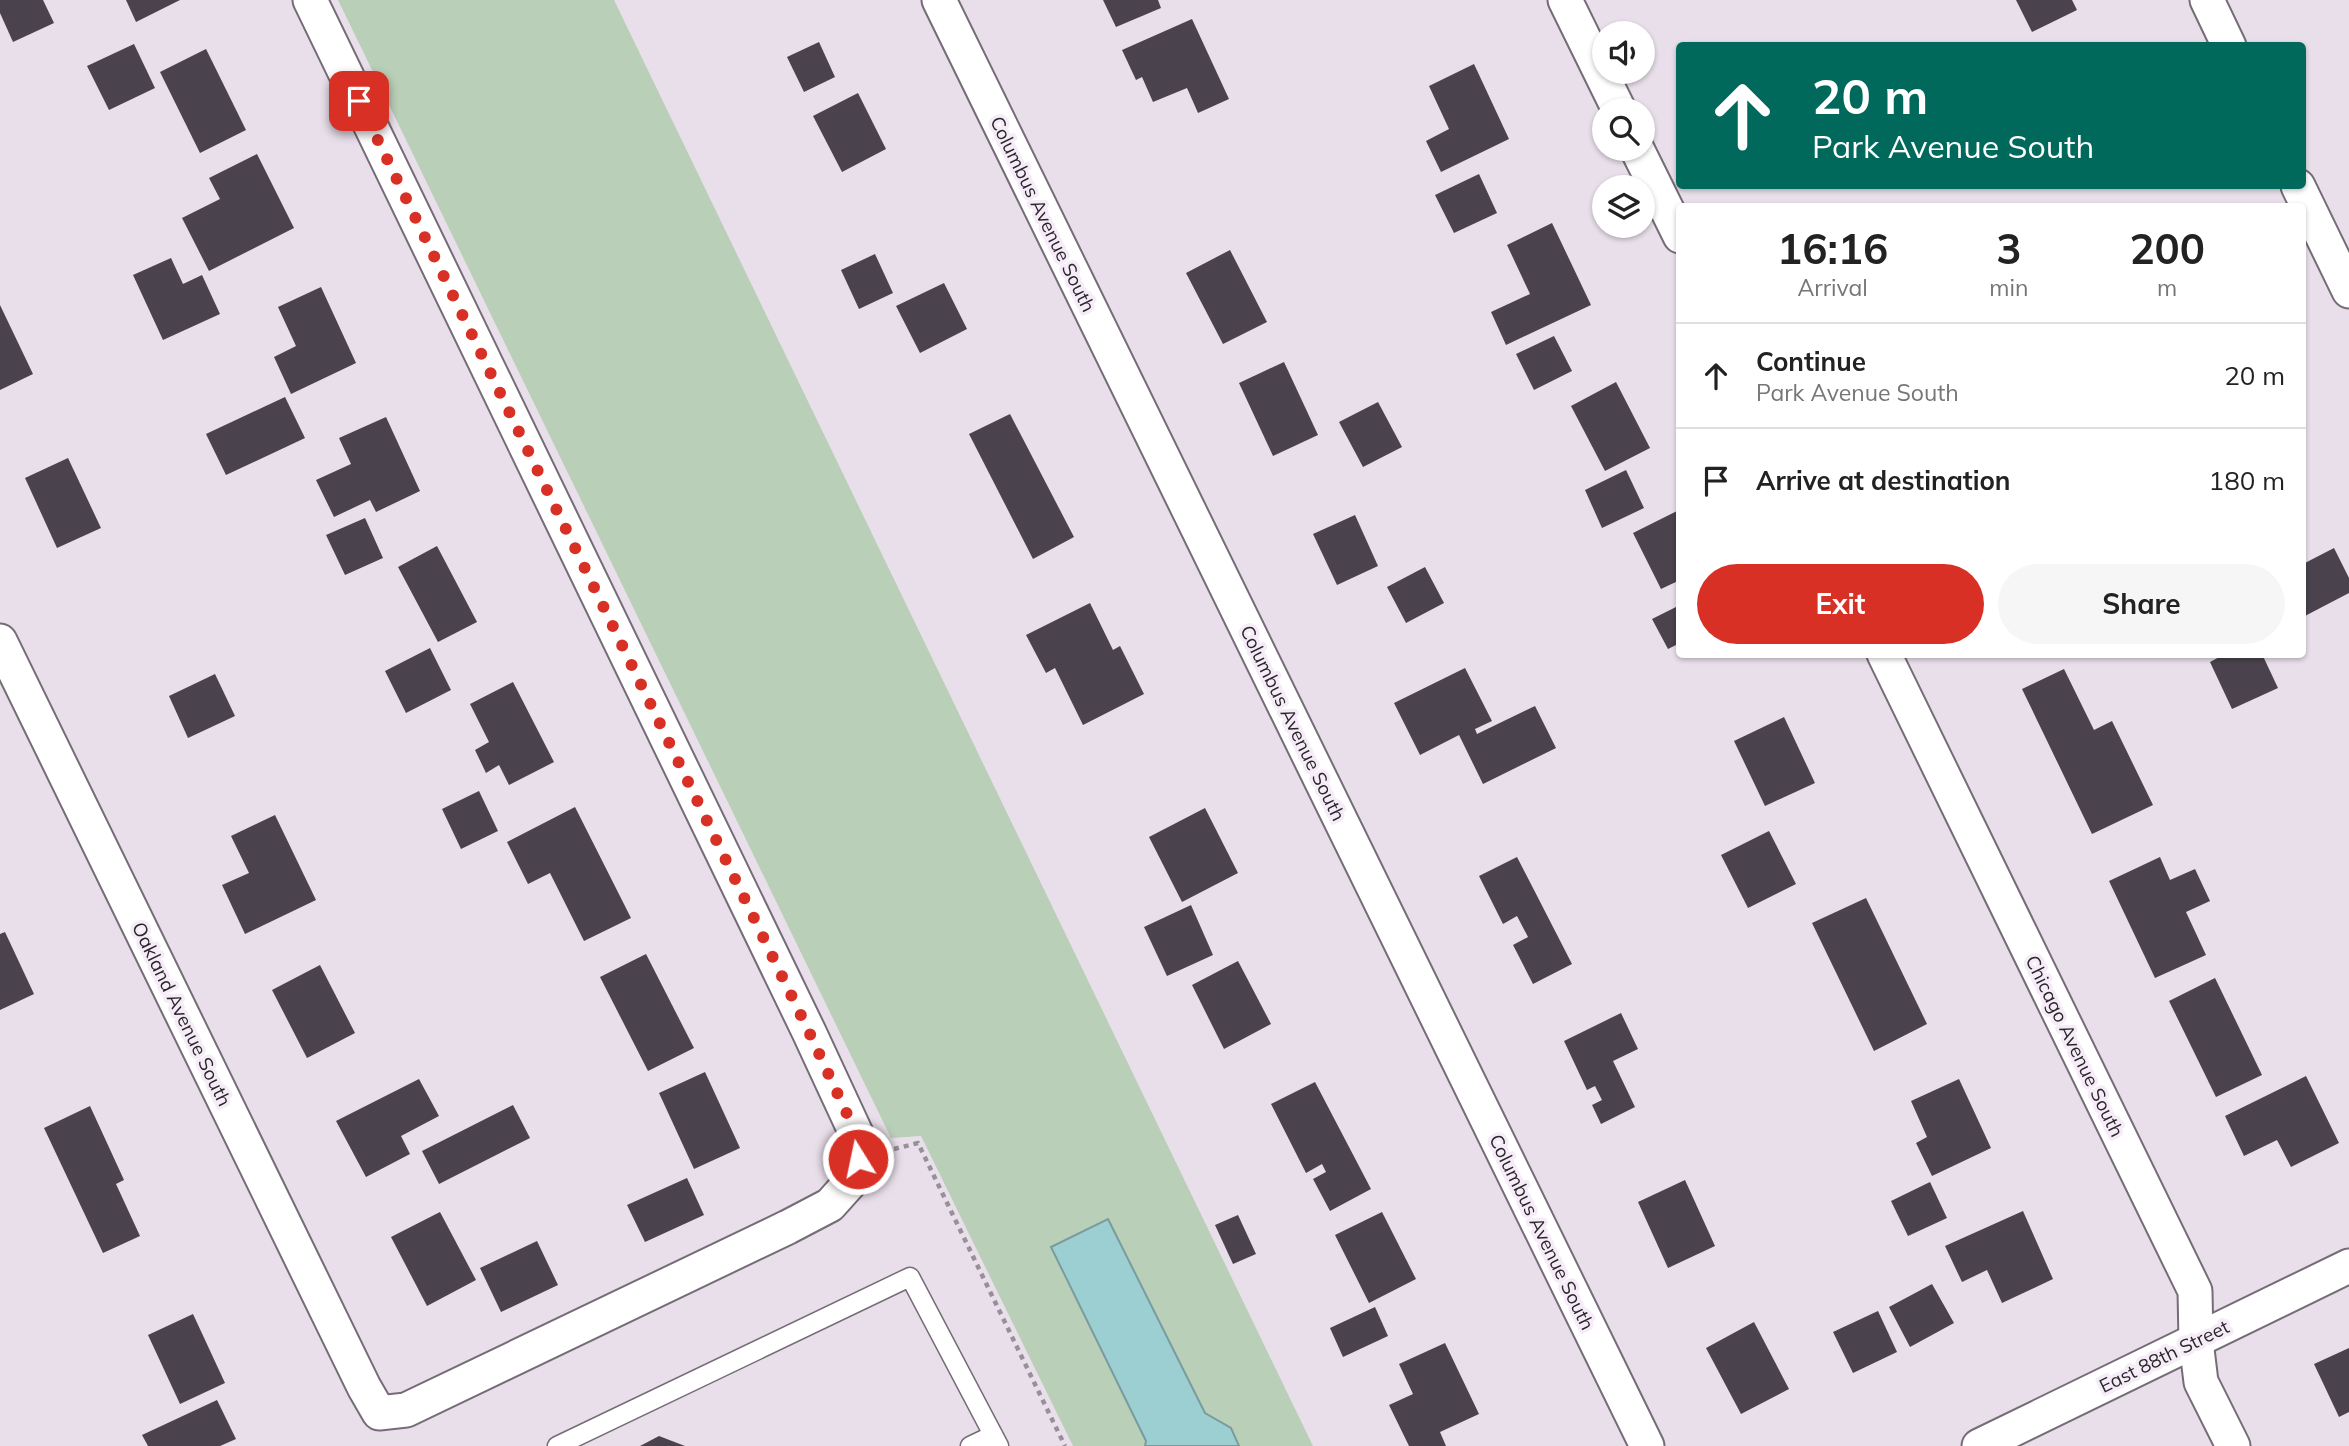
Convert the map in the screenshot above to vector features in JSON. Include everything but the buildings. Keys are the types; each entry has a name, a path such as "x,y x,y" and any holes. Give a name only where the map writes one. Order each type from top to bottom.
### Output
{"street":[{"path":"310,0 860,1142"},
{"name":"Columbus Avenue South","path":"939,0 1647,1446"},
{"path":"1565,0 1613,98"},
{"path":"2207,0 2227,42"},
{"path":"1643,161 1676,228"},
{"path":"2299,189 2349,291"},
{"name":"Oakland Avenue South","path":"0,641 379,1413 406,1410 830,1205 856,1176 860,1142"},
{"name":"Chicago Avenue South","path":"1886,658 2195,1292 2196,1341 2201,1382 2233,1446"},
{"name":"East 88th Street","path":"1979,1446 2349,1266"}],"lane":[{"path":"557,1446 910,1277 996,1440 970,1446"}],"path":[{"path":"860,1142 888,1150 918,1143 1065,1446"}],"shaded area":[{"path":"338,0 614,0 1313,1446 1073,1446 921,1136 891,1138"},
{"path":"1108,1219 1205,1413 1231,1428 1239,1446 1145,1446 1146,1441 1051,1247"}],"route":[{"path":"359,101 809,1032 860,1142 858,1159"}]}
